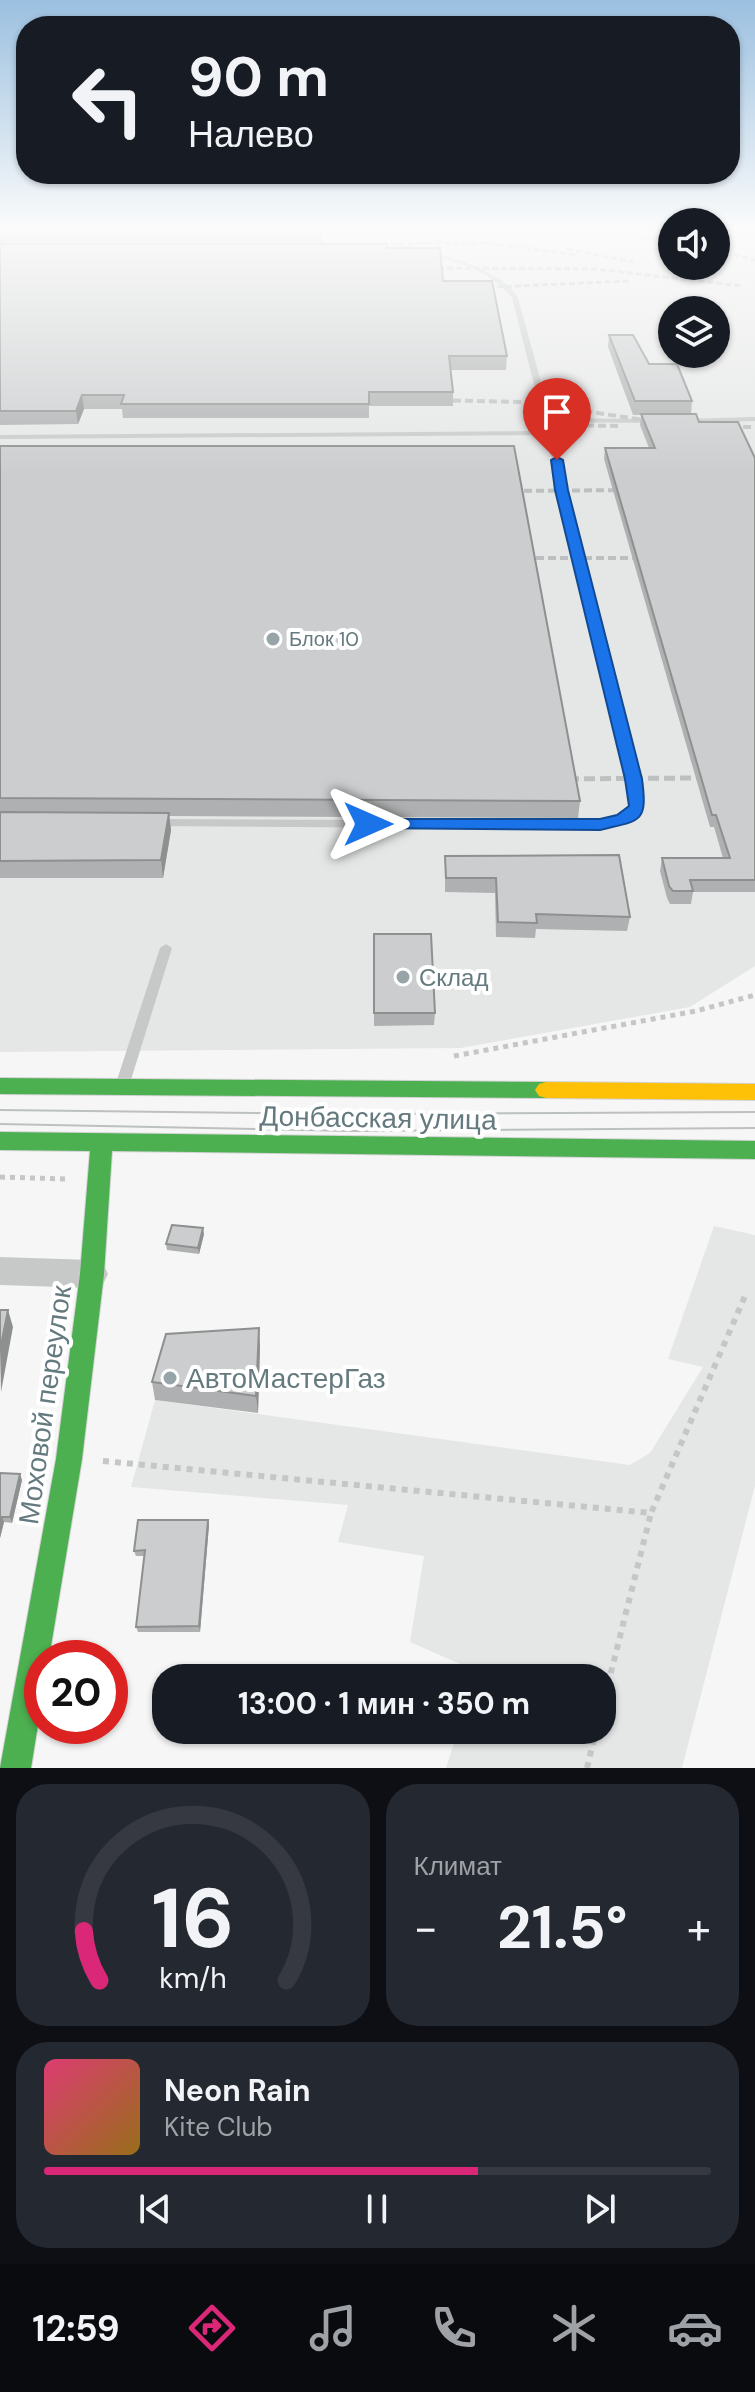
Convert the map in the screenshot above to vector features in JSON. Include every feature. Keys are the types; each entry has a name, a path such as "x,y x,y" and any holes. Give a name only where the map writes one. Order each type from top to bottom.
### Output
{"main road":[{"name":"Донбасская улица","path":"0,1086 755,1092"},
{"name":"Донбасская улица","path":"0,1141 755,1150"},
{"name":"Моховой переулок","path":"15,1768 69,1459 92,1274 102,1143"}],"street":[{"path":"0,1271 92,1274"}],"lane":[{"path":"142,823 583,825 612,823 633,814 637,806 634,779 561,490 557,460 541,420 543,404 518,311"},
{"path":"674,421 755,419"},
{"path":"541,420 660,421"},
{"path":"0,437 546,433"},
{"path":"122,1086 166,948"}],"path":[{"path":"454,1056 696,1011 755,995"},
{"path":"613,1664 651,1513 745,1296"},
{"path":"69,1459 651,1513"},
{"path":"587,1768 593,1744"}],"shaded area":[{"path":"0,311 658,311 658,368 730,368 730,311 755,311 755,966 690,1007 461,1048 0,1052"},
{"path":"714,1226 755,1235 755,1486 682,1768 446,1768 454,1744 616,1744 616,1664 460,1664 410,1642 424,1556 338,1542 348,1505 131,1487 155,1400 630,1465 650,1453 703,1367 668,1359"}],"building":[{"path":"0,311 498,311 507,356 449,356 453,392 369,392 369,404 121,404 124,395 82,395 76,411 0,411"},
{"path":"609,335 633,335 649,364 658,364 658,368 679,368 692,401 635,401"},
{"path":"641,414 696,414 699,422 738,422 755,458 755,880 690,880 693,891 673,891 662,858 730,858 716,815 712,815 605,448 655,448"},
{"name":"Блок 10","path":"0,446 514,446 580,801 0,798"},
{"path":"0,812 169,813 161,860 0,861"},
{"path":"619,855 630,917 536,914 537,923 498,922 496,878 446,878 445,856"},
{"name":"Склад","path":"374,934 431,934 435,1013 374,1013"},
{"path":"172,1225 203,1228 198,1248 166,1244"},
{"path":"0,1310 8,1310 0,1350"},
{"path":"259,1328 256,1396 152,1382 166,1334"},
{"path":"0,1473 20,1474 10,1517 2,1517 0,1523"},
{"path":"138,1520 208,1520 199,1626 136,1627 145,1550 134,1551"}],"tram line":[{"path":"0,1110 353,1114 755,1112"},
{"path":"0,1124 353,1131 755,1128"}],"railway":[{"path":"429,400 524,402 664,423"},
{"path":"562,425 619,426"},
{"path":"719,427 755,427"},
{"path":"500,491 636,490"},
{"path":"512,558 656,558"},
{"path":"552,779 694,778 755,769"}],"traffic: fast":[{"path":"0,1086 546,1090"},
{"path":"0,1141 755,1150"},
{"path":"15,1768 69,1459 92,1274 102,1143"}],"traffic: slow":[{"path":"546,1090 755,1092"}],"place":[{"name":"Блок 10","path":"273,639"},
{"name":"Склад","path":"403,977"},
{"name":"АвтоМастерГаз","path":"170,1378"}],"route":[{"path":"368,824 600,825 633,814 637,806 634,779 561,490 557,460"}]}
